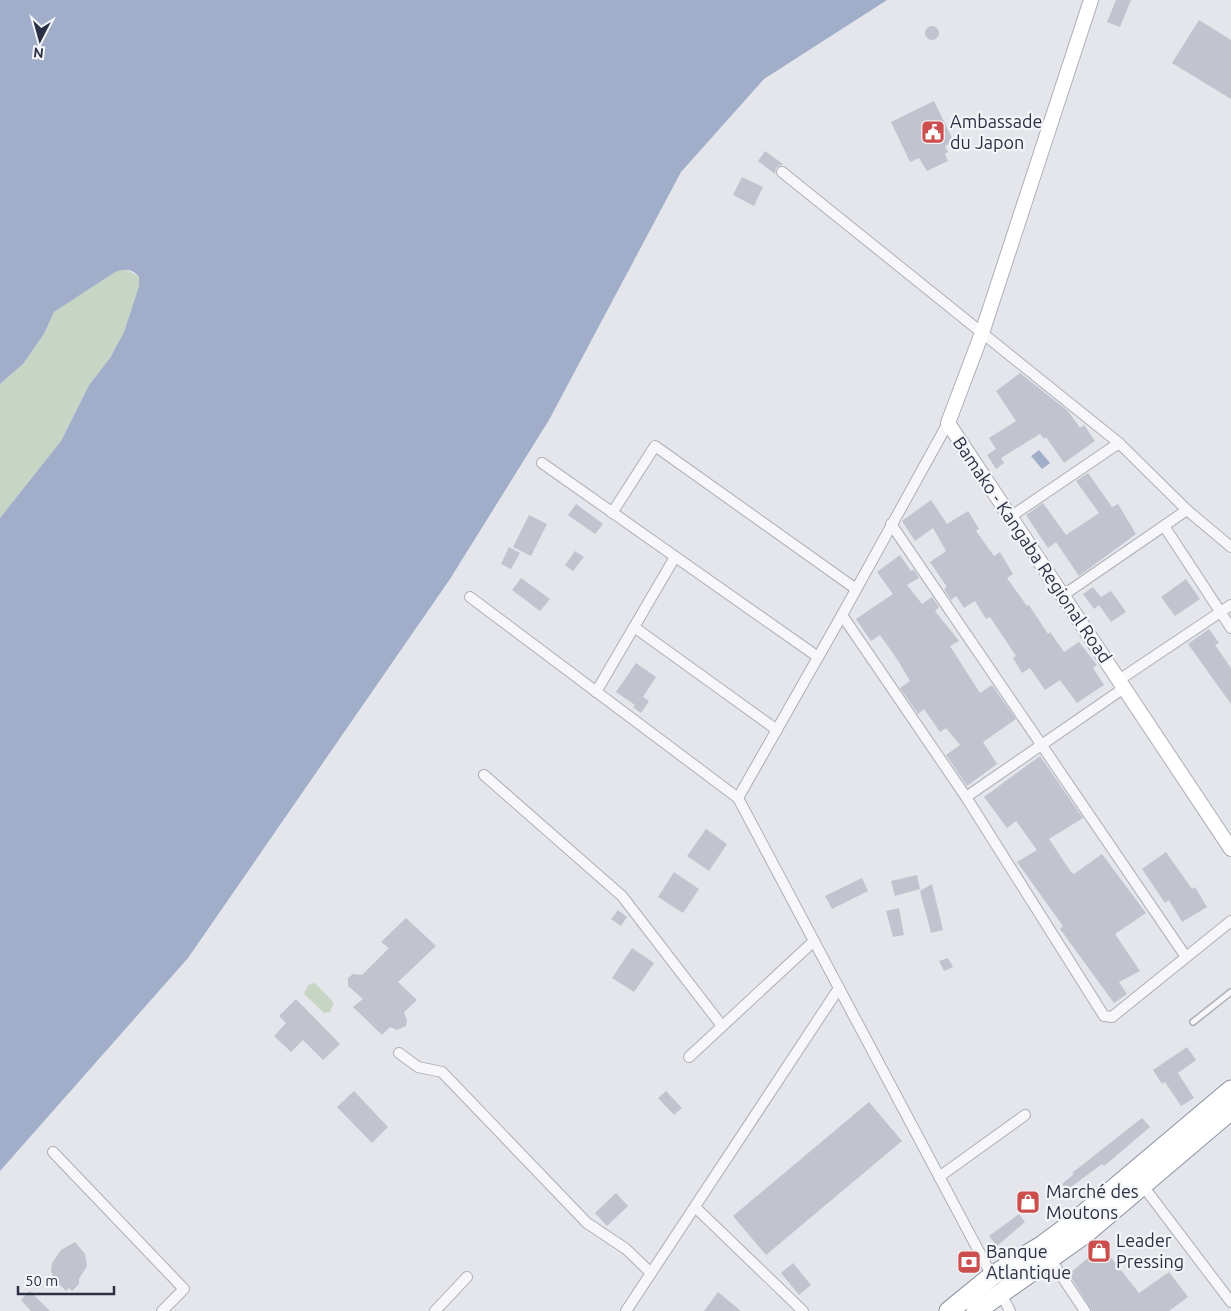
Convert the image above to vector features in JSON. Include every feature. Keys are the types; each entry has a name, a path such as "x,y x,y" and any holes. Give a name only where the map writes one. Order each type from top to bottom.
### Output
{"highway":[{"path":"949,1311 996,1284 1051,1260 1231,1090"},
{"path":"976,1311 996,1284 1043,1245 1138,1179 1231,1110"}],"street":[{"name":"Bamako - Kangaba Regional Road","path":"1090,0 982,333 948,423 1231,849"},
{"path":"782,172 1119,443 1187,510 1231,547"},
{"path":"738,798 948,423"},
{"path":"1010,517 1119,443"},
{"path":"612,512 655,446 856,589"},
{"path":"542,463 818,658"},
{"path":"1062,596 1187,510"},
{"path":"891,524 1186,957"},
{"path":"1164,526 1231,628"},
{"path":"596,692 675,557"},
{"path":"470,597 738,798 1010,1311"},
{"path":"966,797 1041,745 1121,684 1231,605"},
{"path":"842,615 966,797 1104,1016 1112,1016 1231,921"},
{"path":"634,627 777,730"},
{"path":"484,775 622,896 722,1026"},
{"path":"689,1057 814,941"},
{"path":"628,1310 839,988"},
{"path":"398,1053 418,1067 442,1072 587,1223 626,1249 651,1273"},
{"path":"939,1177 1025,1115"},
{"path":"53,1152 184,1289 162,1311"},
{"path":"1138,1179 1231,1302"},
{"path":"695,1207 803,1311"},
{"path":"1051,1260 1085,1311"},
{"path":"435,1311 467,1277"}],"lane":[{"path":"1193,1022 1231,992"}],"green space":[{"path":"126,269 139,277 139,286 124,332 110,358 89,385 61,441 0,518 0,384 23,364 44,334 54,312 114,272"},
{"path":"315,983 334,1003 330,1012 324,1013 304,994 308,985"}],"water":[{"path":"0,0 887,0 764,79 681,172 549,420 450,579 188,958 0,1171 0,518 61,441 89,385 110,358 124,332 139,286 139,277 128,270 115,272 54,312 44,334 23,364 0,384"},
{"path":"1039,450 1050,463 1042,469 1031,456"}],"building":[{"path":"1116,0 1131,0 1120,27 1107,22"},
{"path":"1199,20 1231,40 1231,99 1172,63"},
{"path":"932,26 937,28 939,33 937,38 932,40 927,38 925,33 927,28"},
{"path":"934,101 954,142 945,146 948,152 945,154 948,161 927,171 919,158 910,162 891,122"},
{"path":"765,151 783,164 776,168 775,174 758,161"},
{"path":"742,177 763,187 754,206 733,195"},
{"path":"1020,373 1068,411 1080,428 1084,425 1095,441 1064,463 1046,437 1044,439 1040,434 1001,458 1004,463 996,469 987,455 996,449 989,438 1016,421 996,391"},
{"path":"1088,473 1112,507 1118,504 1136,534 1079,576 1056,542 1048,548 1026,515 1043,503 1066,535 1099,513 1076,481"},
{"path":"931,500 947,524 968,511 979,529 976,531 994,556 1000,552 1013,574 1007,578 1027,606 1029,605 1048,634 1050,632 1064,652 1079,642 1097,665 1093,668 1104,685 1077,703 1060,680 1045,690 1030,668 1022,673 1013,658 1016,656 990,617 986,619 975,601 964,608 956,596 951,600 944,589 947,587 930,562 946,551 933,528 915,541 902,521"},
{"path":"576,504 603,524 595,534 568,515"},
{"path":"529,515 547,524 531,556 513,547"},
{"path":"509,547 520,553 511,569 501,564"},
{"path":"575,551 584,557 573,571 565,565"},
{"path":"900,555 911,571 914,570 919,578 907,585 922,604 932,597 939,607 935,611 959,641 950,646 980,693 992,685 1016,719 983,742 997,764 967,786 946,755 960,745 946,728 940,732 924,709 918,714 900,688 910,681 897,659 880,635 871,641 856,619 893,594 877,572"},
{"path":"521,578 550,599 540,611 512,590"},
{"path":"1186,579 1200,599 1175,616 1161,597"},
{"path":"1093,587 1101,597 1111,591 1126,612 1111,622 1099,605 1094,609 1083,594"},
{"path":"1209,629 1219,643 1215,645 1231,668 1231,704 1188,644"},
{"path":"636,663 656,677 643,697 649,701 641,713 633,707 635,705 616,692"},
{"path":"1040,756 1083,818 1049,839 1071,872 1074,874 1102,854 1146,913 1115,934 1140,971 1119,982 1127,994 1114,1003 1060,929 1063,926 1017,862 1037,850 1016,821 1007,828 984,797"},
{"path":"706,829 727,844 709,871 687,856"},
{"path":"1166,852 1192,889 1195,887 1207,907 1182,922 1169,900 1165,903 1142,869"},
{"path":"674,872 699,889 683,913 658,897"},
{"path":"917,875 920,889 895,896 891,881"},
{"path":"862,878 868,891 832,909 825,896"},
{"path":"932,884 943,930 931,933 920,891"},
{"path":"899,908 904,935 893,937 886,911"},
{"path":"618,910 627,917 621,926 611,919"},
{"path":"406,918 436,946 398,982 417,1000 404,1012 407,1021 406,1026 397,1030 390,1027 382,1035 353,1007 363,999 348,986 348,978 353,974 362,975 389,948 381,942"},
{"path":"632,948 654,963 634,992 612,978"},
{"path":"948,958 953,967 944,971 939,961"},
{"path":"296,999 340,1044 323,1060 303,1040 291,1052 274,1036 286,1023 279,1016"},
{"path":"1187,1047 1196,1060 1178,1073 1194,1098 1181,1106 1165,1082 1162,1084 1153,1070"},
{"path":"354,1091 388,1127 372,1143 337,1107"},
{"path":"666,1091 682,1108 674,1115 658,1098"},
{"path":"869,1102 902,1141 766,1255 733,1216"},
{"path":"1142,1118 1150,1127 1104,1166 1102,1164 1067,1190 1062,1184 1074,1174 1072,1173"},
{"path":"616,1193 628,1206 607,1226 595,1213"},
{"path":"1019,1214 1025,1222 997,1246 989,1236"},
{"path":"75,1242 85,1254 87,1266 79,1279 79,1284 72,1291 69,1288 66,1291 54,1279 51,1271 52,1263 61,1250"},
{"path":"1102,1246 1139,1293 1169,1272 1188,1297 1169,1311 1092,1311 1069,1274"},
{"path":"793,1263 811,1285 799,1295 781,1273"},
{"path":"30,1291 50,1311 31,1311 21,1300"},
{"path":"718,1292 741,1311 704,1311"}],"place":[{"name":"Ambassade du Japon","path":"933,132"},
{"name":"Marché des Moutons","path":"1028,1202"},
{"name":"Leader Pressing","path":"1099,1251"},
{"name":"Banque Atlantique","path":"969,1262"}]}
